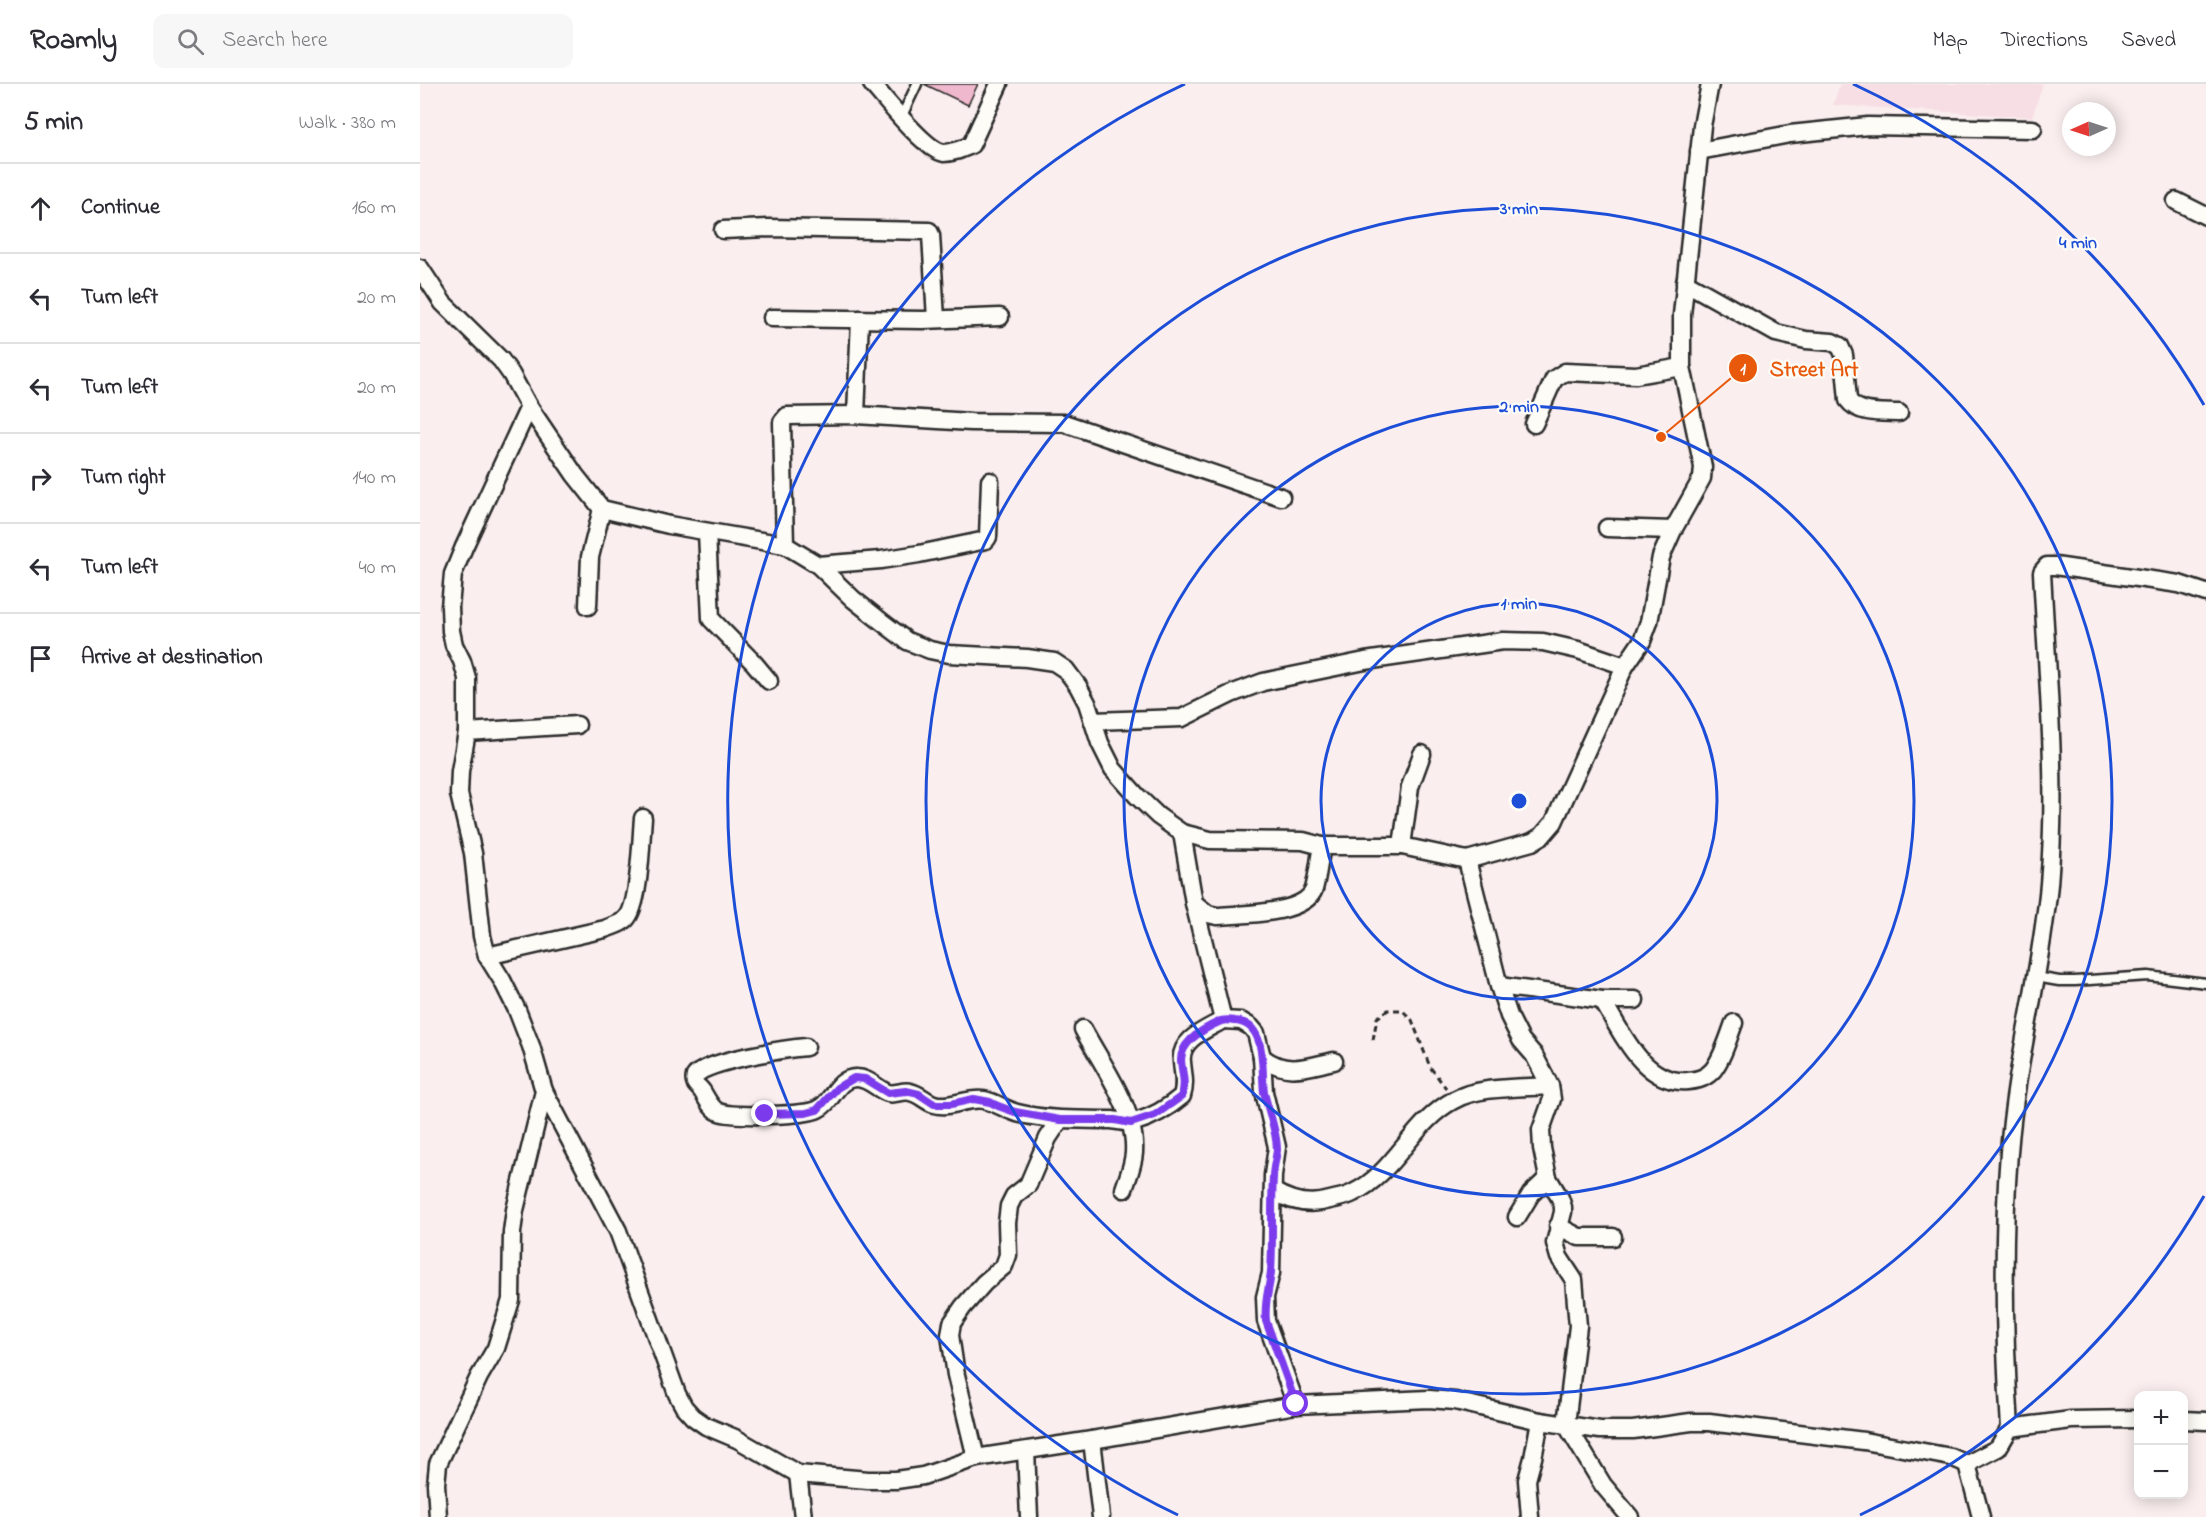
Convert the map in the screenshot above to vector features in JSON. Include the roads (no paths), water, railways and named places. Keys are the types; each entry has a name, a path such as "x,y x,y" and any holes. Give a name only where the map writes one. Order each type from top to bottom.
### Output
{"street":[{"path":"872,84 901,118 935,150 942,153 953,152 971,145 999,84"},
{"path":"420,268 443,303 501,360 529,407 575,475 602,509 707,532 785,544 818,565 854,599 907,641 930,650 949,654 1027,658 1054,662 1066,670 1078,686 1100,743 1113,769 1151,809 1182,833 1210,840 1287,841 1322,846 1402,846 1467,860 1532,842 1542,836 1554,822 1625,666 1642,640 1649,622 1661,557 1702,478 1703,467 1682,367 1682,315 1699,151 1710,84"},
{"path":"1699,151 1790,134 1868,126 2033,129"},
{"path":"2176,201 2206,216"},
{"path":"723,230 768,228 929,231 932,235 936,320"},
{"path":"1685,282 1776,333 1806,340 1832,342 1840,346 1844,355 1848,400 1852,405 1863,410 1899,413"},
{"path":"772,318 936,320 1000,317"},
{"path":"856,415 860,319"},
{"path":"1534,424 1554,379 1565,372 1636,375 1682,367"},
{"path":"529,407 500,465 453,574 450,607 451,631 467,678 467,732 460,771 459,794 473,853 478,911 488,956 517,1010 531,1046 544,1091 618,1231 677,1394 693,1418 737,1439 798,1474 868,1480 923,1476 976,1458 1296,1404 1429,1399 1455,1401 1540,1420 1600,1430 1633,1430 1691,1422 1709,1422 1864,1441 1951,1457 1967,1464"},
{"path":"785,544 782,422 787,416 856,415 971,422 1064,423 1281,497"},
{"path":"818,565 881,560 986,540 990,481"},
{"path":"588,606 590,557 602,509"},
{"path":"1607,528 1673,530"},
{"path":"707,532 711,619 769,681"},
{"path":"1967,1464 1998,1448 2010,1428 2006,1362 2005,1255 2009,1151 2022,1046 2036,977 2049,884 2051,824 2042,572 2044,568 2055,566 2179,584 2206,592"},
{"path":"1093,721 1182,718 1231,694 1263,682 1365,661 1503,641 1543,642 1578,650 1625,666"},
{"path":"467,732 578,725"},
{"path":"1402,846 1410,787 1422,754"},
{"path":"488,956 605,929 627,918 631,912 638,879 643,818"},
{"path":"1182,833 1194,903 1223,1020"},
{"path":"1194,903 1208,915 1217,916 1289,908 1300,904 1314,891 1322,846"},
{"path":"1467,860 1499,986 1515,1030 1534,1055 1550,1086 1552,1099 1541,1130 1542,1148 1548,1178 1563,1207 1555,1243 1559,1257 1574,1280 1578,1326 1566,1424 1603,1485 1630,1517"},
{"path":"1499,986 1602,1000 1635,1000"},
{"path":"1602,1000 1639,1059 1656,1074 1680,1081 1700,1080 1712,1071 1720,1058 1734,1023"},
{"path":"806,1047 756,1054 702,1069 695,1076 695,1084 716,1111 725,1113 806,1113 817,1110 837,1088 854,1078 865,1079 888,1093 906,1091 919,1094 934,1104 951,1104 974,1099 990,1102 1015,1112 1060,1120 1115,1120 1131,1123 1155,1115 1182,1096 1185,1078 1181,1060 1183,1048 1191,1039 1223,1020 1241,1021 1251,1027 1256,1033 1262,1057 1264,1092 1277,1147 1273,1175 1271,1273 1265,1297 1266,1321 1296,1404"},
{"path":"1083,1029 1114,1085 1131,1123 1134,1155 1124,1189"},
{"path":"1262,1057 1273,1065 1290,1070 1334,1061"},
{"path":"1273,1191 1285,1198 1305,1203 1322,1202 1352,1194 1369,1183 1432,1115 1454,1099 1477,1092 1550,1086"},
{"path":"438,1517 436,1484 438,1464 479,1377 496,1348 511,1300 514,1210 544,1091"},
{"path":"976,1458 956,1375 950,1335 952,1323 984,1283 1004,1266 1008,1255 1009,1206 1014,1196 1028,1185 1048,1138 1060,1120"},
{"path":"1517,1217 1531,1194 1548,1178"},
{"path":"1558,1226 1579,1237 1613,1237"},
{"path":"2010,1428 2071,1420 2134,1419"},
{"path":"1530,1517 1527,1480 1540,1420"},
{"path":"2188,1420 2206,1421"},
{"path":"1092,1440 1101,1517"},
{"path":"1026,1451 1029,1517"},
{"path":"1967,1464 1981,1517"},
{"path":"798,1474 803,1517"}],"lane":[{"path":"901,118 917,84"},
{"path":"2036,977 2075,981 2148,976 2206,983"}],"place":[{"name":"Street Art","path":"1661,437"}]}
